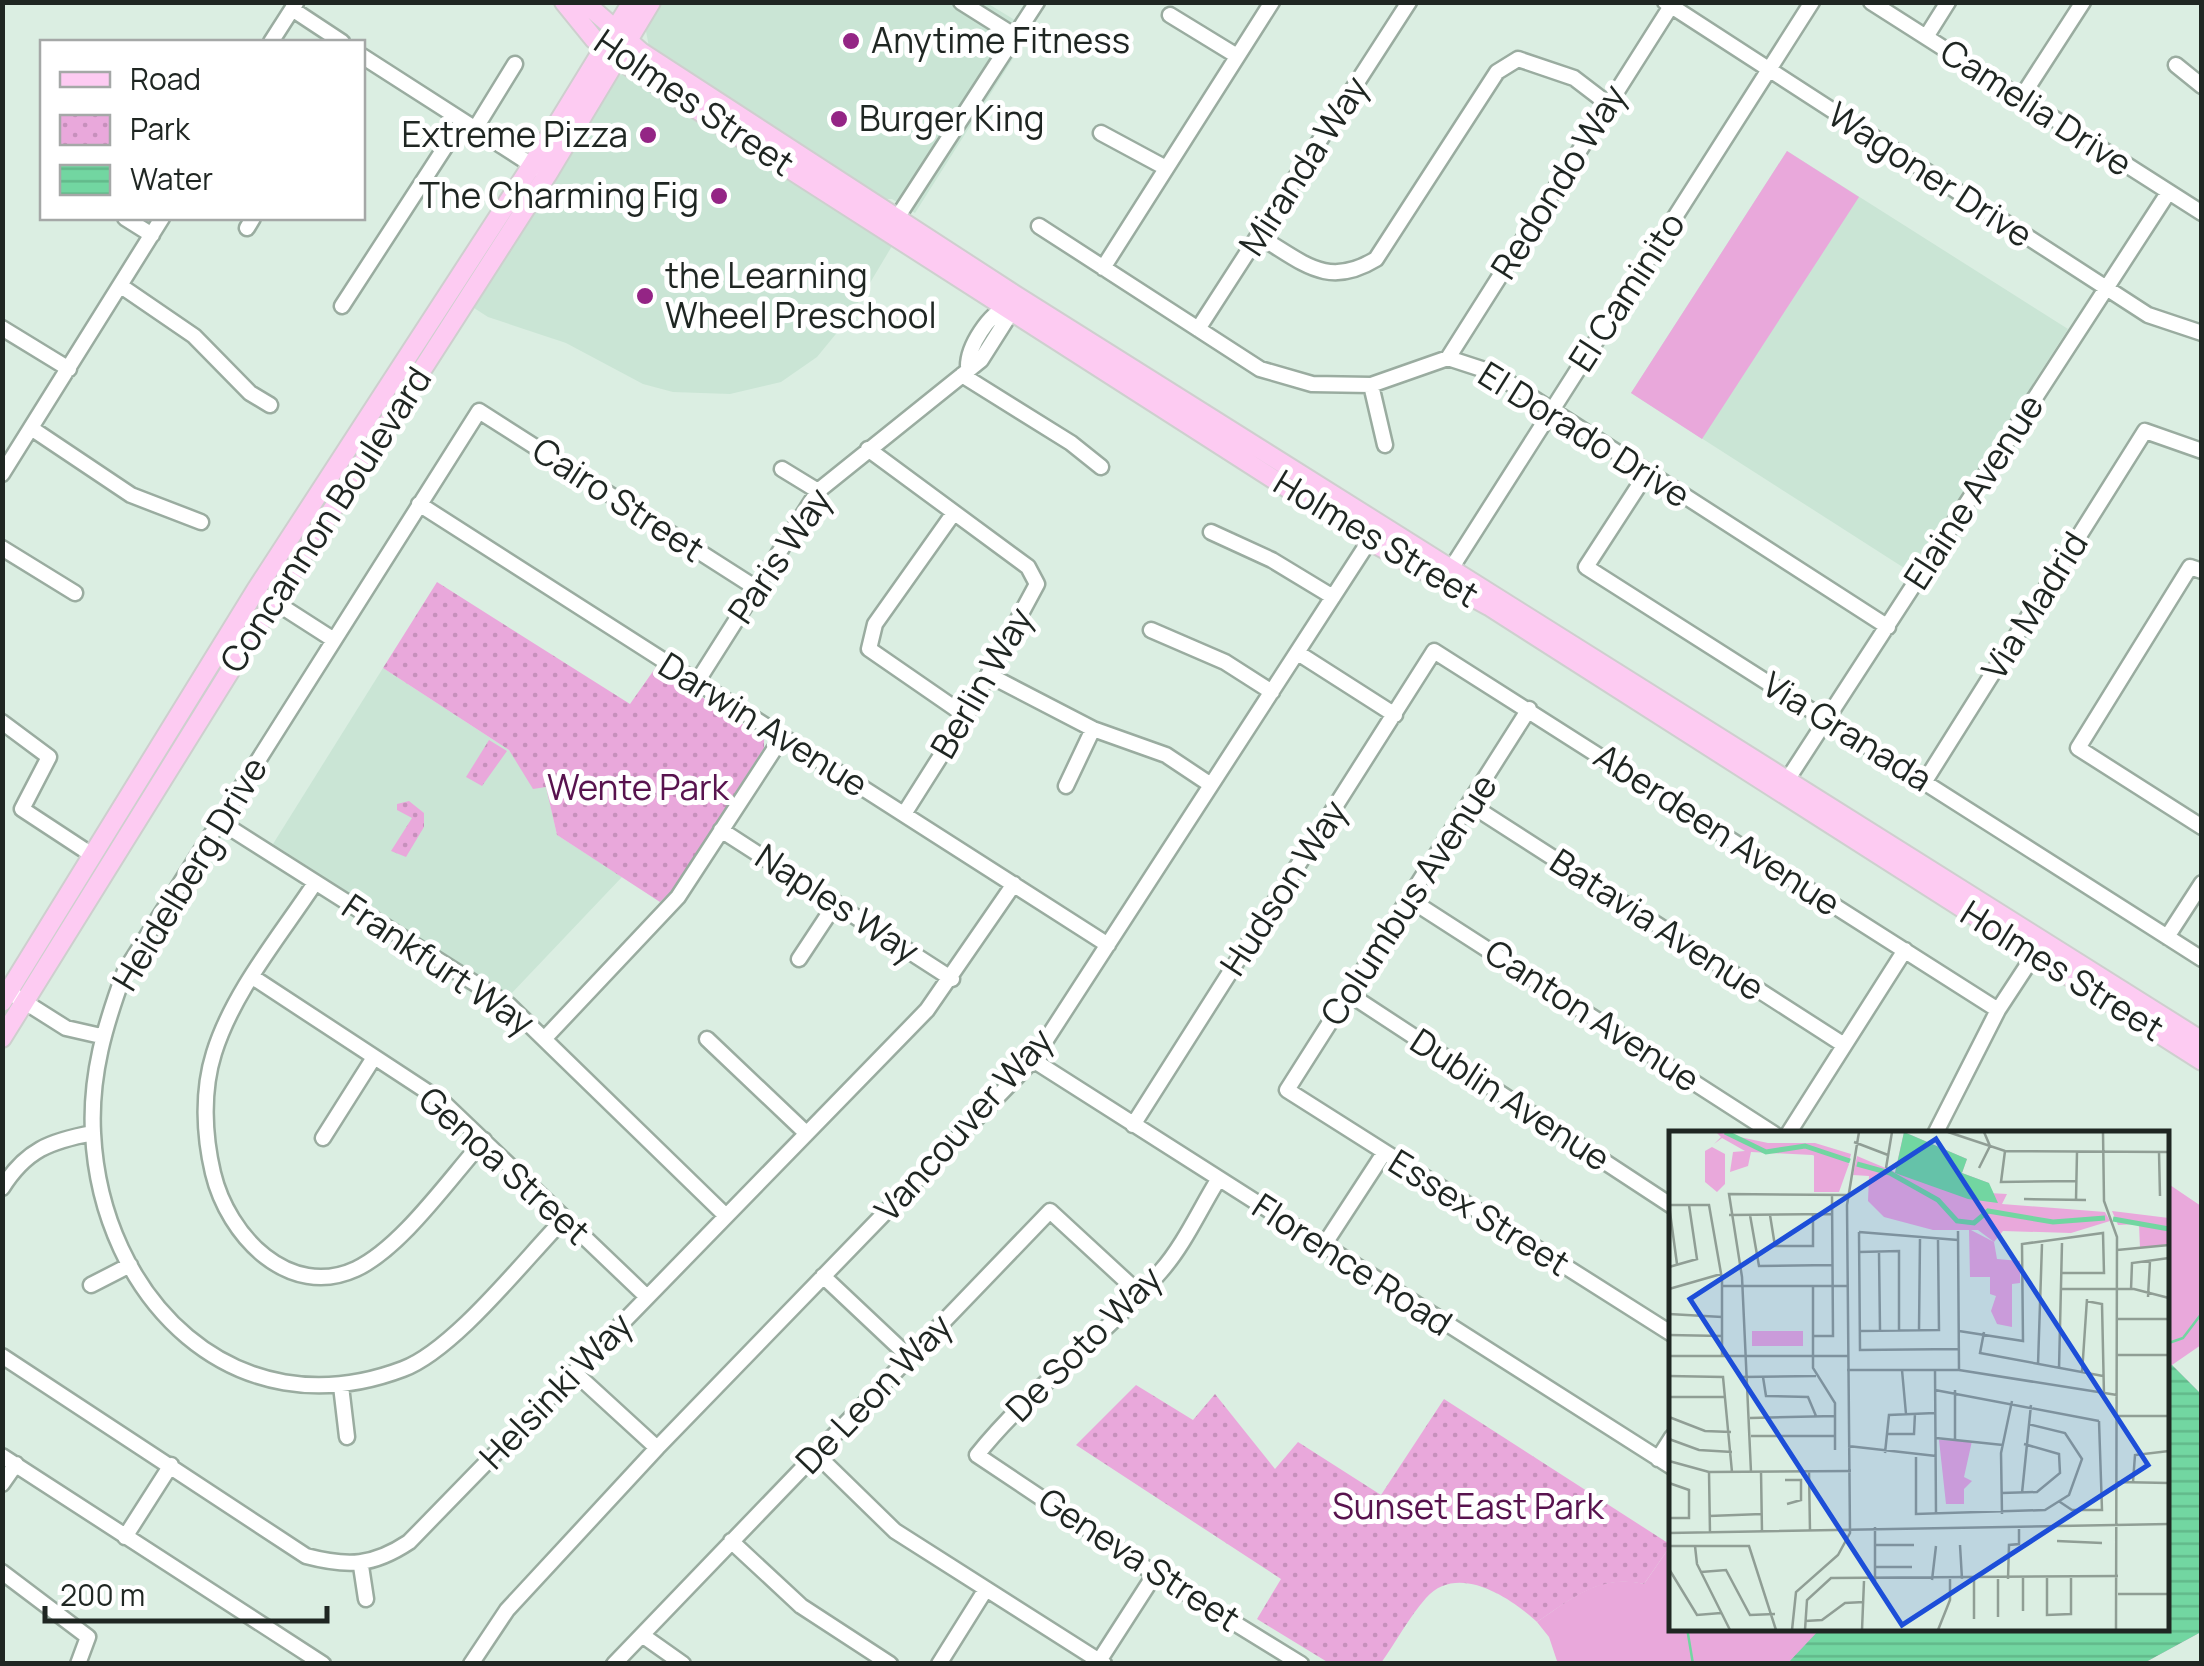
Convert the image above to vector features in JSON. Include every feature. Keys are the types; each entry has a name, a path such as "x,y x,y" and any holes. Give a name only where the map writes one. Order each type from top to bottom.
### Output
{"main road":[{"name":"Holmes Street","path":"564,2 616,45 1374,534 1784,784 2039,947 2202,1042"},
{"name":"Holmes Street","path":"584,2 616,45"},
{"name":"Concannon Boulevard","path":"616,45 632,2"},
{"name":"Concannon Boulevard","path":"12,999 273,601 616,45 651,2"},
{"name":"Concannon Boulevard","path":"2,1038 12,999 92,856 256,590 540,170"},
{"name":"Holmes Street","path":"2039,947 2202,1062"}],"street":[{"path":"961,2 1015,36"},
{"path":"892,225 1036,2"},
{"path":"1103,268 1272,2"},
{"name":"Miranda Way","path":"1198,329 1409,2"},
{"name":"El Caminito","path":"1447,575 1812,2"},
{"name":"Camelia Drive","path":"1872,2 2202,213"},
{"path":"1926,37 1948,2"},
{"path":"2021,98 2083,2"},
{"name":"Wagoner Drive","path":"1668,4 2104,288 2148,315 2202,333"},
{"name":"Redondo Way","path":"1448,358 1668,4"},
{"path":"272,40 294,6 339,40"},
{"path":"1170,15 1237,56"},
{"path":"365,58 540,170"},
{"path":"1260,237 1318,271 1336,275 1357,271 1376,259 1497,72 1510,61 1518,59 1574,78 1608,104"},
{"path":"342,306 515,64"},
{"path":"2176,66 2202,86"},
{"path":"1100,134 1166,168"},
{"name":"Elaine Avenue","path":"1784,784 2168,193"},
{"path":"128,220 152,235"},
{"path":"2,474 161,220"},
{"name":"El Dorado Drive","path":"1039,226 1260,369 1312,384 1371,386 1448,358 1494,373 1888,626"},
{"path":"120,286 194,336 250,393 270,405"},
{"name":"Paris Way","path":"697,682 818,492 980,360 1007,319 1011,301"},
{"path":"2,328 69,369"},
{"path":"965,371 1101,468"},
{"path":"1371,386 1385,445"},
{"name":"Heidelberg Drive","path":"480,411 125,971 101,1036 92,1133 101,1199 130,1265 186,1339 233,1369 288,1387 341,1386 406,1369 451,1337 563,1220"},
{"name":"Cairo Street","path":"480,411 756,588"},
{"path":"32,428 142,501 200,522"},
{"name":"Via Madrid","path":"1925,781 2146,432 2202,451"},
{"name":"Berlin Way","path":"868,449 1028,567 1037,584 966,716 904,814"},
{"path":"782,469 818,492"},
{"name":"Via Granada","path":"1647,473 1586,566 2202,959"},
{"name":"Darwin Avenue","path":"420,504 781,739 1108,945"},
{"path":"954,514 874,624 869,649 966,716"},
{"path":"1211,532 1272,560 1333,597"},
{"name":"Vancouver Way","path":"472,1664 507,1610 657,1448 1033,1060 1374,534"},
{"path":"2,548 74,593"},
{"path":"2202,571 2190,568 2078,748 2202,828"},
{"path":"256,590 334,640"},
{"path":"1151,630 1225,662 1272,692"},
{"name":"Aberdeen Avenue","path":"1434,651 1998,1010"},
{"name":"Hudson Way","path":"1133,1125 1434,651"},
{"path":"1298,653 1394,715"},
{"path":"989,674 1093,729 1166,754 1211,785"},
{"name":"Columbus Avenue","path":"1287,1090 1529,710"},
{"path":"2,722 38,745 49,757 22,809 92,856"},
{"path":"1066,786 1093,729"},
{"path":"545,1038 678,896 781,739"},
{"name":"Batavia Avenue","path":"1470,805 1844,1045"},
{"name":"Frankfurt Way","path":"219,821 509,1005 726,1215"},
{"name":"Naples Way","path":"721,830 952,979"},
{"path":"315,883 225,1023 213,1056 204,1118 214,1177 236,1222 268,1262 297,1276 328,1278 356,1268 383,1251 484,1140"},
{"path":"2166,937 2202,883"},
{"name":"Helsinki Way","path":"361,1566 385,1558 410,1542 952,979 1014,884"},
{"name":"Canton Avenue","path":"1410,899 1769,1131"},
{"path":"799,959 836,903"},
{"path":"1936,1131 1998,1010 2039,947"},
{"path":"1790,1131 1905,950"},
{"name":"Genoa Street","path":"254,978 443,1102 646,1297"},
{"name":"Dublin Avenue","path":"1349,994 1669,1204"},
{"path":"12,999 66,1028 101,1036"},
{"path":"708,1039 805,1132"},
{"path":"323,1138 373,1059"},
{"name":"Florence Road","path":"1033,1060 1665,1463"},
{"name":"Essex Street","path":"1287,1090 1669,1332"},
{"path":"2,1188 19,1162 47,1142 92,1133"},
{"path":"1324,1246 1384,1152"},
{"name":"De Soto Way","path":"977,1455 1006,1418 1084,1351 1163,1270 1218,1180"},
{"name":"De Leon Way","path":"614,1664 1050,1211 1139,1293"},
{"path":"90,1286 130,1265"},
{"path":"823,1276 909,1357"},
{"path":"2,1356 306,1556 361,1566 366,1599"},
{"path":"574,1372 657,1448"},
{"path":"341,1386 347,1436"},
{"path":"816,1454 895,1531 1102,1662 1155,1574"},
{"name":"Geneva Street","path":"977,1455 1155,1574 1301,1664"},
{"path":"2,1484 9,1460 323,1664"},
{"path":"126,1537 171,1465"},
{"path":"731,1541 802,1606 890,1664"},
{"path":"2,1572 88,1637 78,1664"},
{"path":"939,1664 986,1589"},
{"path":"642,1635 683,1664"}],"shaded area":[{"path":"657,2 987,3 1031,30 915,213 892,199 883,199 649,47 645,26"},
{"path":"628,73 769,166 805,183 895,241 849,318 817,357 781,382 730,394 673,392 643,384 566,343 488,317 471,306 609,88 618,76"},
{"path":"1787,151 2068,329 1912,573 1631,393"},
{"path":"383,668 509,750 533,786 546,786 557,835 622,877 509,996 273,844"}],"green space":[{"path":"1787,151 1859,197 1702,439 1631,393"},
{"name":"Wente Park","path":"437,582 630,704 656,667 764,738 764,748 674,889 660,902 557,835 546,787 533,789 509,750 383,668"},
{"path":"489,740 507,751 482,786 466,777"},
{"path":"409,801 424,813 424,827 406,857 391,851 412,818 397,810 397,804"},
{"path":"2169,1184 2201,1206 2201,1345 2172,1365 2201,1394 2201,1632 2144,1663 1558,1664 1549,1637 1537,1622 1575,1596 1600,1585 1644,1584 1669,1548 1669,1631 2169,1631"},
{"name":"Sunset East Park","path":"1136,1385 1193,1420 1215,1394 1275,1469 1298,1442 1381,1495 1444,1399 1669,1544 1669,1548 1644,1584 1600,1585 1537,1622 1499,1594 1468,1583 1453,1583 1426,1598 1381,1663 1329,1663 1257,1619 1281,1579 1076,1445"}],"water":[{"path":"2172,1365 2201,1394 2201,1632 2144,1663 1788,1663 1818,1631 2169,1631"}],"waterway":[{"path":"2169,1343 2183,1338 2202,1313"},
{"path":"1688,1631 1693,1664"}],"place":[{"name":"Anytime Fitness","path":"851,41"},
{"name":"Burger King","path":"839,119"},
{"name":"Extreme Pizza","path":"648,135"},
{"name":"The Charming Fig","path":"719,196"},
{"name":"the Learning Wheel Preschool","path":"645,296"}]}
